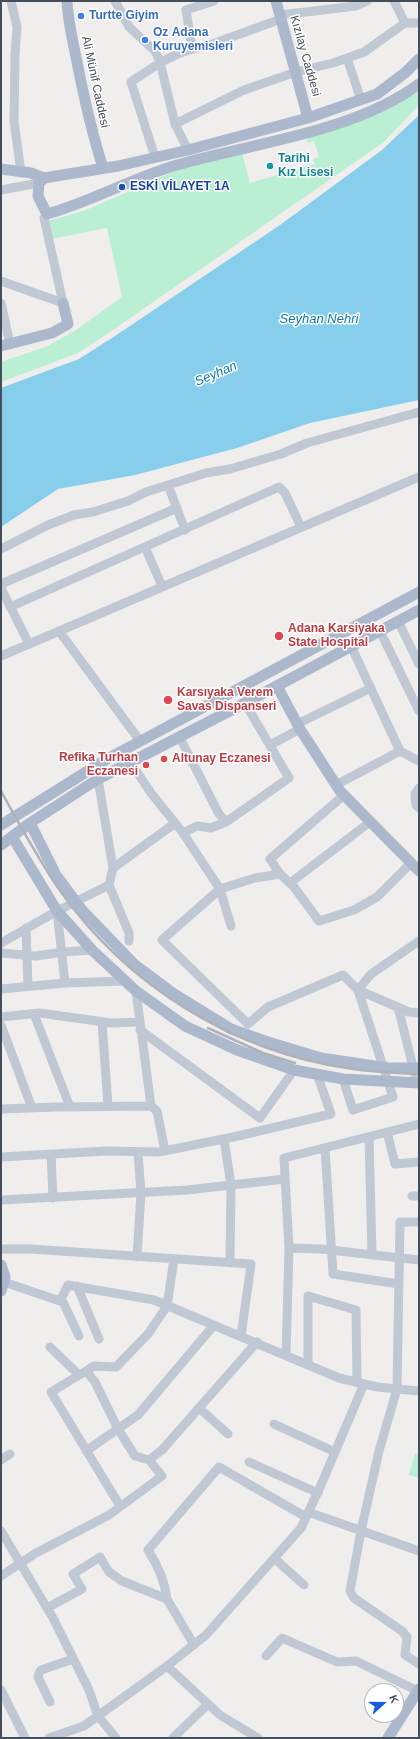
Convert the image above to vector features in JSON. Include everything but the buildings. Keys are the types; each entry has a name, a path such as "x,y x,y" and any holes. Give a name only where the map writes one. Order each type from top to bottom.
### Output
{"main road":[{"name":"Ali Münif Caddesi","path":"67,1 67,15 82,86 95,142 103,168"},
{"name":"Kızılay Caddesi","path":"276,1 308,118"},
{"path":"1,169 31,173 42,181 188,150 308,118 377,94 406,72 419,59"},
{"path":"42,181 38,196 47,214 67,209 84,201 176,166 340,123 379,108 419,84"},
{"path":"6,345 52,333 68,324 63,303"},
{"path":"1,825 140,741 419,592"},
{"path":"1,846 30,823 98,779 180,738 419,610"},
{"path":"277,686 299,727 336,785 370,822 417,868"},
{"path":"30,823 56,875 82,910 135,964 174,994 231,1029 265,1041 321,1058 384,1067 417,1068"},
{"path":"13,838 57,911 92,950 123,981 185,1026 237,1050 294,1070 343,1080 418,1083"},
{"path":"1,1265 6,1276 2,1287"},
{"path":"388,1738 417,1695"}],"street":[{"path":"11,1 17,27 14,121 21,172"},
{"path":"115,1 129,27 155,51 160,62 175,124 188,150"},
{"path":"192,48 186,10 214,1"},
{"path":"155,157 131,82 160,62 192,48 204,47 280,17 356,6 367,1"},
{"path":"394,1 405,23"},
{"path":"175,124 244,90 296,72 333,63 364,52 405,23 419,23"},
{"path":"347,58 361,100"},
{"path":"1,190 42,181"},
{"path":"47,214 44,218 63,303"},
{"path":"1,281 63,303"},
{"path":"1,303 6,345"},
{"path":"1,549 48,525 74,515 92,512 128,501 146,492 206,473 230,469 281,454 307,443 419,412"},
{"path":"1,656 419,477"},
{"path":"168,485 185,530"},
{"path":"10,607 279,487 285,493 301,527"},
{"path":"1,584 177,508"},
{"path":"145,547 162,586"},
{"path":"1,588 29,644"},
{"path":"398,621 419,664"},
{"path":"59,631 140,741"},
{"path":"380,631 419,711"},
{"path":"350,646 400,751 419,761"},
{"path":"270,745 299,727 371,688"},
{"path":"183,834 197,826 211,828 226,822 289,778 245,703"},
{"path":"180,738 219,814 226,822"},
{"path":"336,785 400,751"},
{"path":"131,763 174,824 183,834 220,889 231,926"},
{"path":"98,779 113,868 109,885 129,933 130,941"},
{"path":"419,788 416,794 416,805 419,808"},
{"path":"344,795 270,859 280,874 290,883 319,921 354,910 377,898 417,868"},
{"path":"290,883 370,822"},
{"path":"113,868 174,824"},
{"path":"280,874 255,878 220,889 162,940 248,1024 268,1007 343,974 358,990 409,1012 419,1013"},
{"path":"1,943 57,911 109,885"},
{"path":"57,911 63,952 65,983"},
{"path":"26,928 28,986"},
{"path":"358,990 371,974 417,945"},
{"path":"1,953 36,956 92,950"},
{"path":"1,989 65,983 123,981"},
{"path":"343,1080 354,1110 393,1097 358,990"},
{"path":"136,991 151,1106"},
{"path":"398,1007 417,1068 418,1083"},
{"path":"1,1017 40,1013 140,1026 260,1118 294,1070"},
{"path":"34,1014 70,1107"},
{"path":"102,1022 108,1106"},
{"path":"1,1025 32,1108"},
{"path":"1,1157 106,1151 165,1151 331,1114 317,1074"},
{"path":"1,1109 151,1106 157,1110 165,1151"},
{"path":"286,1354 289,1248 284,1158 419,1124"},
{"path":"387,1132 395,1164 419,1162"},
{"path":"369,1137 372,1255"},
{"path":"224,1139 231,1185 230,1262"},
{"path":"325,1148 333,1274 399,1284"},
{"path":"136,1257 141,1193 138,1152"},
{"path":"51,1154 53,1198"},
{"path":"1,1200 188,1190 285,1179"},
{"path":"419,1222 400,1222 397,1389 378,1451 360,1530 350,1591 354,1598 402,1631 407,1637 405,1655 419,1664"},
{"path":"289,1248 332,1250 419,1260"},
{"path":"1,1249 31,1249 251,1264 242,1336"},
{"path":"120,1506 51,1392 94,1366 116,1367 148,1334 167,1306 174,1259"},
{"path":"60,1301 68,1285 154,1300 286,1354 339,1378 397,1389 419,1391"},
{"path":"77,1286 99,1339"},
{"path":"2,1287 63,1302 79,1336"},
{"path":"49,1738 84,1726 167,1666 206,1635 301,1528 318,1493 335,1452 361,1383 356,1310 308,1296 308,1364"},
{"path":"86,1451 138,1415 214,1325"},
{"path":"150,1460 162,1450 256,1342"},
{"path":"1,1576 20,1565 36,1553 108,1515 162,1476 150,1460 136,1456 118,1429 95,1382 50,1347"},
{"path":"199,1408 228,1434"},
{"path":"274,1424 335,1452"},
{"path":"1,1460 10,1454"},
{"path":"249,1462 318,1493"},
{"path":"194,1645 167,1599 155,1561 148,1550 218,1467 307,1515 360,1530 419,1551"},
{"path":"1,1531 47,1608 74,1658 89,1690 98,1716 116,1738"},
{"path":"47,1608 82,1589 73,1574 100,1557 109,1572 122,1581 167,1599"},
{"path":"274,1558 304,1585"},
{"path":"266,1656 282,1638 337,1662 356,1661 417,1695"},
{"path":"50,1702 38,1677 39,1673 41,1670 74,1658"},
{"path":"167,1666 220,1715 258,1738"},
{"path":"1,1690 25,1738"},
{"path":"173,1738 208,1704"}],"green space":[{"path":"419,92 419,105 384,142 78,353 1,382 1,362 48,346 76,330 122,297 107,228 52,239 48,221 86,210 192,164 242,153 250,183 315,164 313,159 319,157 314,141 308,143 305,135"},
{"path":"415,1453 419,1455 419,1478 409,1475"}],"water":[{"name":"Seyhan Nehri","path":"419,115 419,400 310,423 237,448 135,475 58,489 1,527 1,388 79,359 115,336 280,225 382,150"}],"railway":[{"path":"1,791 45,868 61,892 88,926 118,957 151,985 186,1009 224,1030 264,1047 305,1059 347,1068 419,1074"},
{"path":"208,1028 263,1053 295,1063"}],"place":[{"name":"Turtte Giyim","path":"81,16"},
{"name":"Oz Adana Kuruyemisleri","path":"145,40"},
{"name":"Tarihi Kız Lisesi","path":"270,166"},
{"name":"ESKİ VİLAYET 1A","path":"122,187"},
{"name":"Adana Karsiyaka State Hospital","path":"279,636"},
{"name":"Karsıyaka Verem Savas Dispanseri","path":"168,700"},
{"name":"Altunay Eczanesi","path":"164,759"},
{"name":"Refika Turhan Eczanesi","path":"146,765"}],"water label":[{"name":"Seyhan","path":"216,374"}]}
